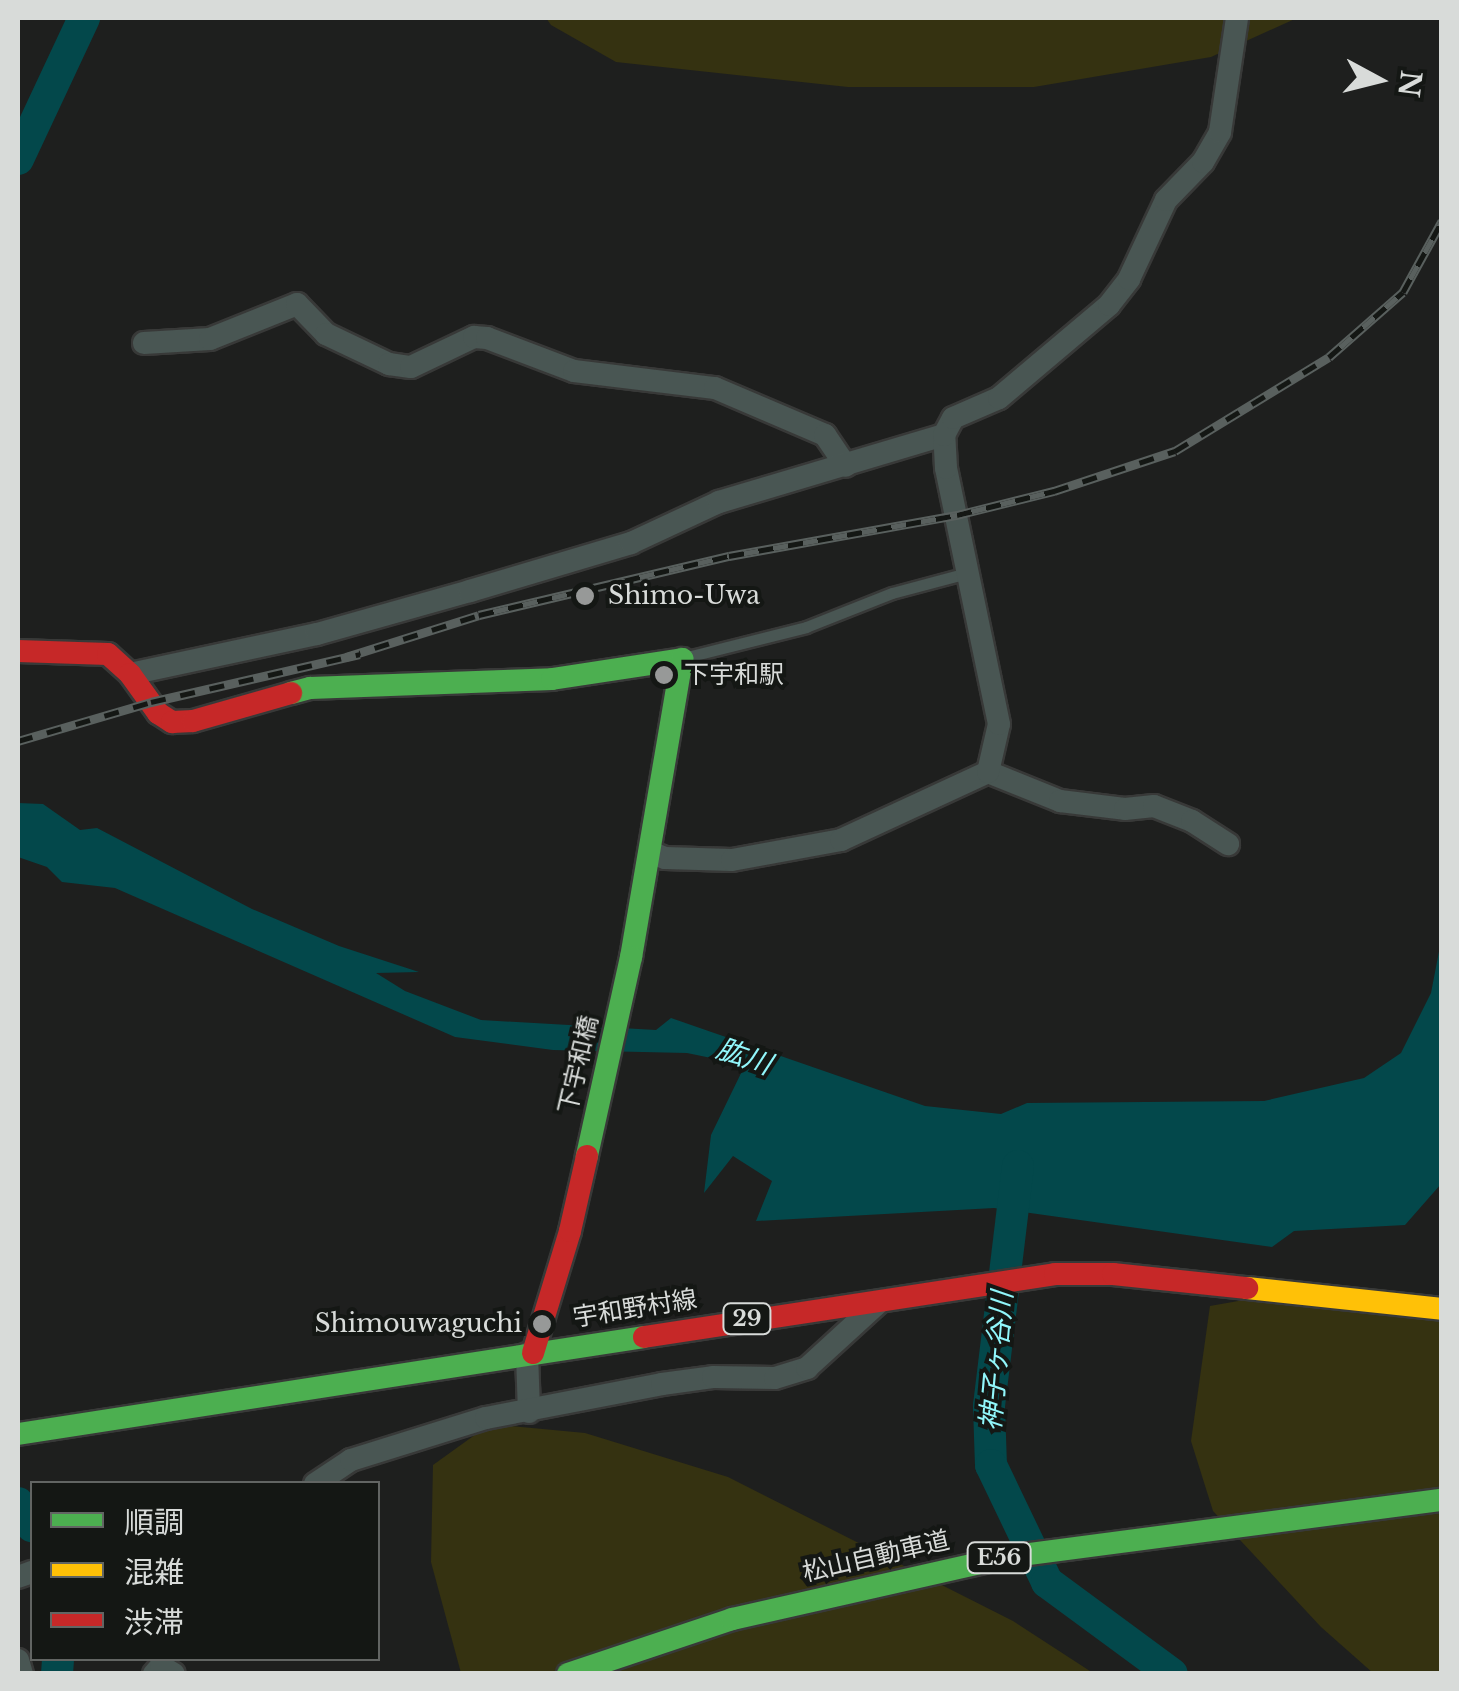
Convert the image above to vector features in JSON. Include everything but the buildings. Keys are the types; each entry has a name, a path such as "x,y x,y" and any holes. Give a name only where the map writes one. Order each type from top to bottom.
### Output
{"main road":[{"path":"18,651 90,650 108,654 130,674 158,714 172,722 193,721 310,688 552,679 682,659"},
{"name":"下宇和橋","path":"530,1353 580,1185 631,957 682,659"},
{"name":"宇和野村線","path":"18,1434 885,1297 1055,1274 1112,1274 1442,1310"},
{"name":"松山自動車道","path":"568,1674 732,1619 1007,1557 1442,1500"}],"street":[{"path":"988,772 999,724 971,572 946,468 944,435 953,418 999,398 1109,305 1129,279 1166,200 1202,162 1220,132 1237,18"},
{"path":"144,343 210,340 298,304 326,334 390,364 411,366 474,338 487,338 574,371 715,388 825,435 846,466"},
{"path":"130,674 318,634 470,591 631,543 719,502 944,435"},
{"path":"650,852 665,858 732,860 841,840 988,772 1060,802 1125,809 1154,806 1192,821 1228,844"},
{"path":"319,1481 351,1460 436,1431 662,1384 713,1377 776,1378 807,1368 885,1297"},
{"path":"529,1412 530,1353"},
{"path":"18,1660 22,1674"},
{"path":"154,1674 161,1666 174,1674"}],"lane":[{"path":"682,659 806,626 892,593 971,572"}],"shaded area":[{"path":"546,18 1297,18 1211,57 1034,87 848,87 616,62 551,25"},
{"path":"1306,1289 1441,1309 1441,1673 1373,1673 1321,1627 1213,1511 1191,1441 1210,1306"},
{"path":"490,1424 585,1433 728,1477 1013,1621 1093,1673 461,1673 431,1562 433,1465"}],"water":[{"name":"肱川","path":"18,803 43,804 80,830 97,828 252,909 339,946 419,972 376,973 405,991 481,1020 656,1030 671,1018 925,1106 1001,1114 1027,1103 1264,1101 1364,1078 1401,1053 1431,993 1441,941 1441,1184 1405,1225 1294,1231 1272,1247 994,1208 756,1221 772,1181 733,1156 704,1193 711,1135 745,1065 687,1053 553,1050 455,1037 115,888 62,882 47,867 18,857"}],"waterway":[{"path":"18,159 84,18"},
{"name":"神子ヶ谷川","path":"1018,1166 989,1406 991,1465 1047,1582 1172,1674"},
{"path":"18,1503 30,1523"},
{"path":"57,1674 58,1661"}],"railway":[{"path":"346,657 479,615 729,556 957,515 1054,491 1175,451 1329,357 1403,292 1442,221"},
{"path":"18,741 151,702 360,654"}],"traffic: fast":[{"path":"291,693 310,688 552,679 682,659 631,957 587,1156"},
{"path":"18,1434 644,1337"},
{"path":"568,1674 732,1619 1007,1557 1442,1500"}],"traffic: slow":[{"path":"1247,1288 1442,1309"}],"traffic: jam":[{"path":"18,651 108,654 130,674 158,713 172,722 193,721 291,693"},
{"path":"533,1353 570,1231 587,1156"},
{"path":"644,1337 1055,1274 1113,1274 1247,1288"}],"place":[{"name":"Shimo-Uwa","path":"585,596"},
{"name":"下宇和駅","path":"664,675"},
{"name":"Shimouwaguchi","path":"542,1324"}]}
